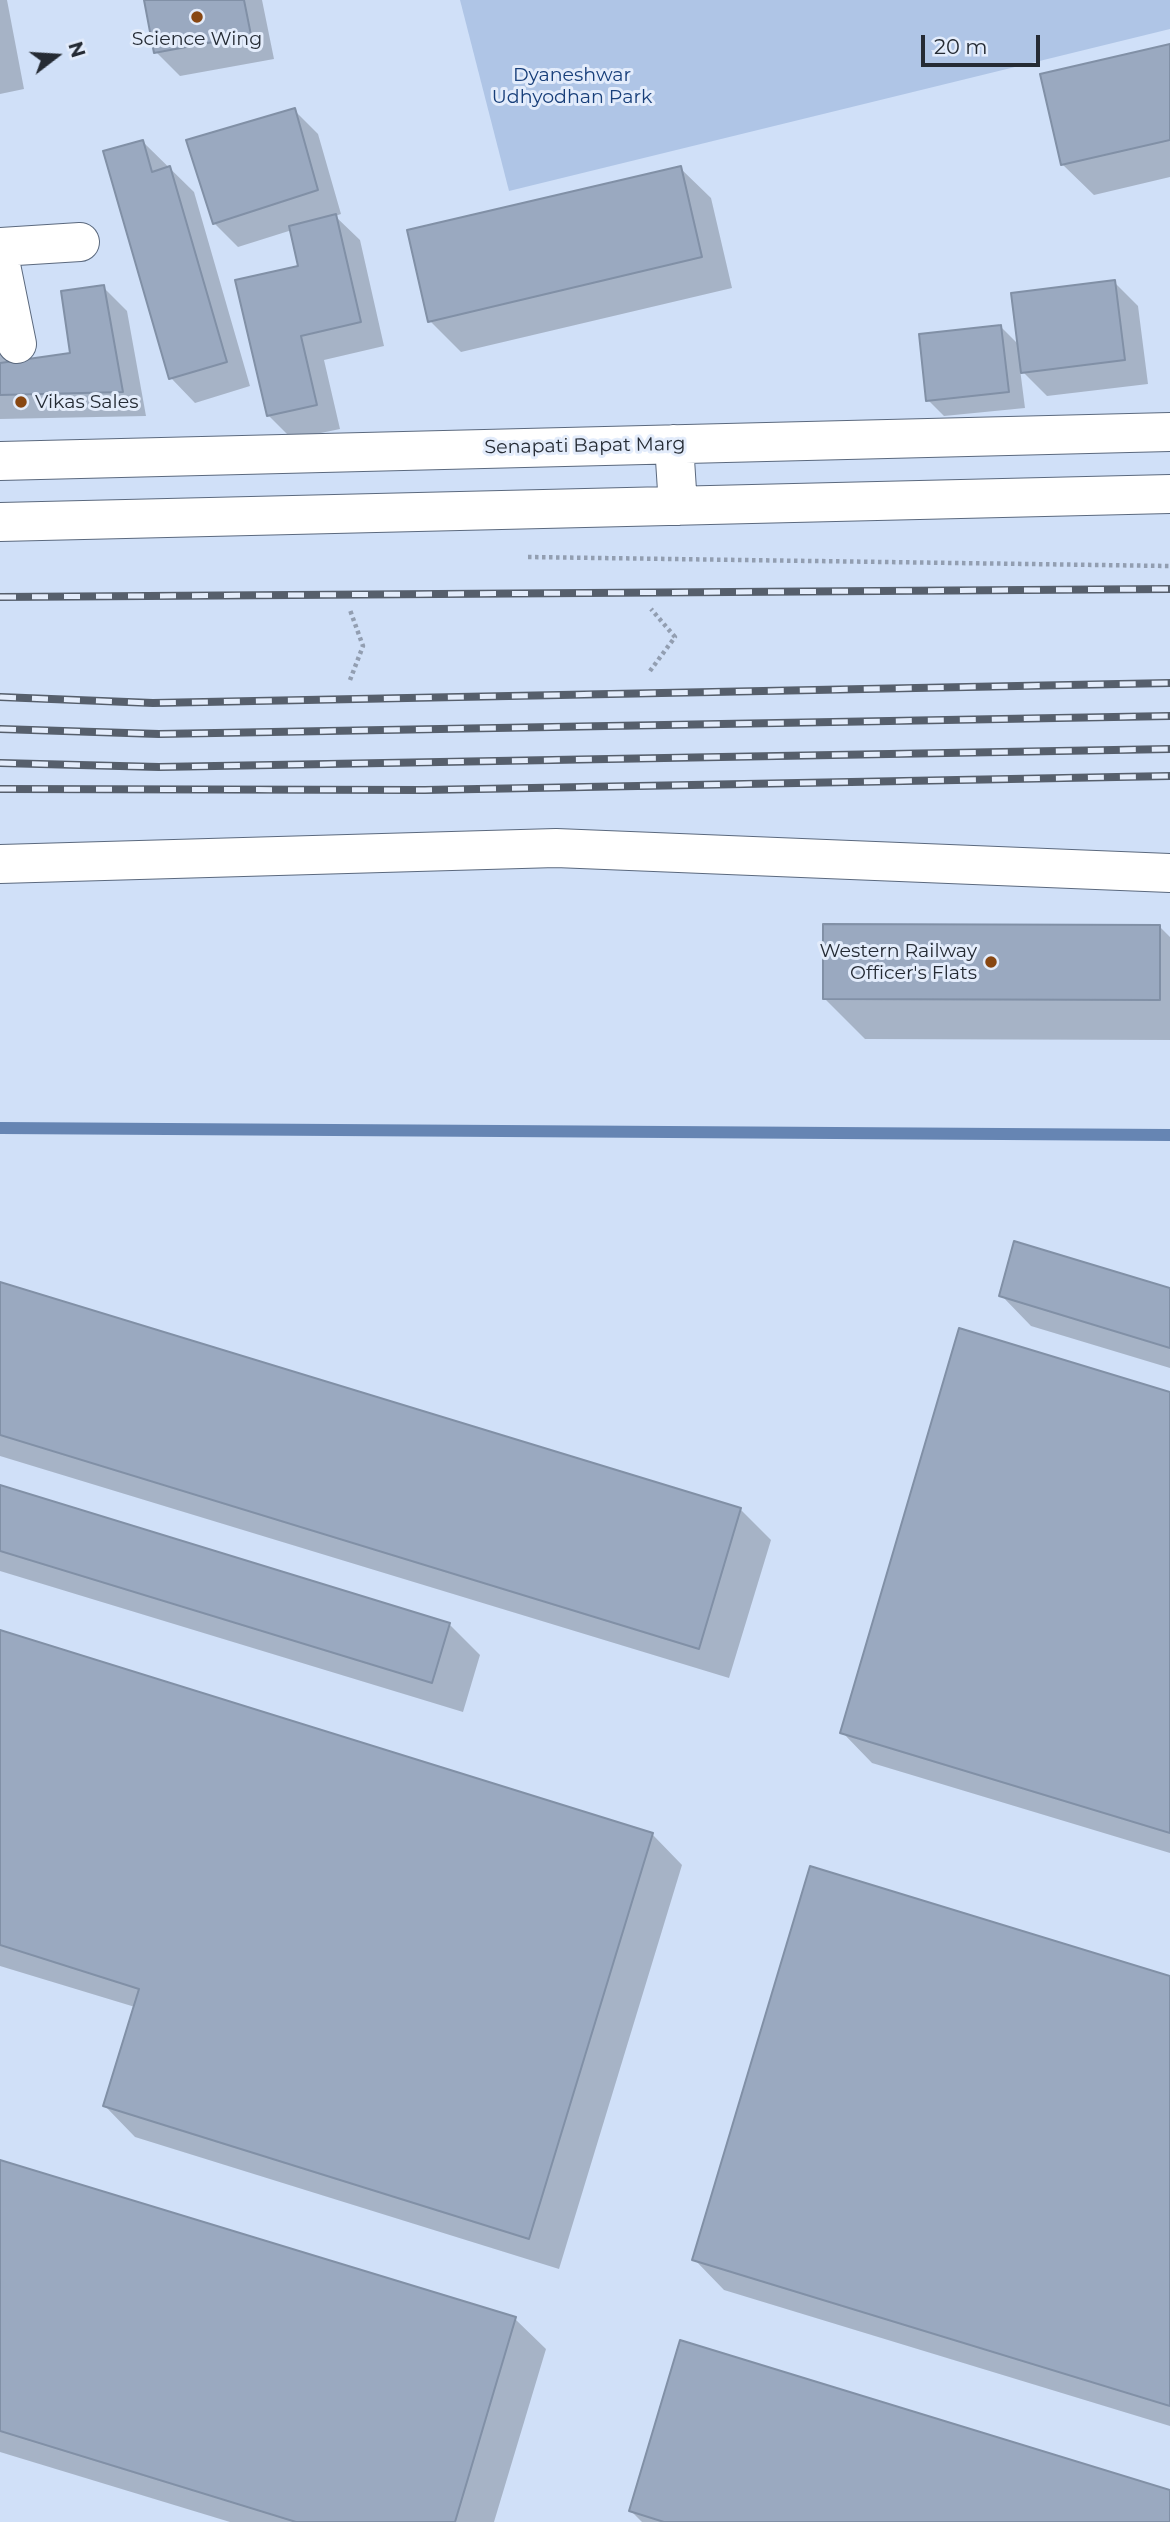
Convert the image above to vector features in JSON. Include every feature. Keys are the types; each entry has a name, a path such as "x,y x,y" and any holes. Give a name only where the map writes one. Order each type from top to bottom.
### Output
{"main road":[{"path":"0,247 80,242"},
{"path":"0,260 16,344"},
{"name":"Senapati Bapat Marg","path":"0,461 1170,432"},
{"path":"674,444 678,506"},
{"path":"520,447 520,509"},
{"path":"323,452 324,513"},
{"path":"109,458 113,519"},
{"path":"0,522 1170,494"},
{"path":"0,864 556,849 1170,873"}],"path":[{"path":"528,556 1170,566"},
{"path":"650,671 674,637 651,609"},
{"path":"349,680 363,646 350,610"}],"green space":[{"name":"Dyaneshwar Udhyodhan Park","path":"460,0 1170,0 1170,29 509,191"}],"building":[{"name":"Science Wing","path":"144,0 244,0 251,35 154,53"},
{"path":"1170,44 1170,140 1061,165 1040,74"},
{"path":"295,108 318,190 213,224 186,140"},
{"path":"143,140 152,172 170,166 227,362 169,379 103,151"},
{"path":"681,166 702,257 428,322 407,230"},
{"path":"336,214 361,322 301,336 317,405 267,416 235,280 298,266 289,226"},
{"path":"1115,280 1125,360 1021,373 1011,293"},
{"path":"104,285 123,392 0,395 0,363 70,353 61,291"},
{"path":"1001,325 1009,392 926,401 919,334"},
{"name":"Western Railway Officer's Flats","path":"823,924 1160,925 1160,1000 823,999"},
{"path":"1014,1241 1170,1288 1170,1348 999,1296"},
{"path":"0,1282 741,1508 699,1649 0,1435"},
{"path":"959,1328 1170,1392 1170,1833 840,1733"},
{"path":"0,1485 450,1623 432,1683 0,1551"},
{"path":"0,1630 653,1833 529,2239 103,2106 139,1989 0,1945"},
{"path":"810,1866 1170,1976 1170,2406 692,2260"},
{"path":"0,2160 516,2317 455,2522 296,2522 0,2431"},
{"path":"680,2340 1170,2490 1170,2522 664,2522 629,2511"}],"waterway":[{"path":"0,1128 1170,1135"}],"railway":[{"path":"0,597 1170,589"},
{"path":"0,697 153,703 1170,683"},
{"path":"0,729 159,734 1170,716"},
{"path":"0,763 159,767 1170,749"},
{"path":"0,789 425,790 1170,776"}],"place":[{"name":"Science Wing","path":"197,17"},
{"name":"Vikas Sales","path":"21,402"},
{"name":"Western Railway Officer's Flats","path":"991,962"}]}
